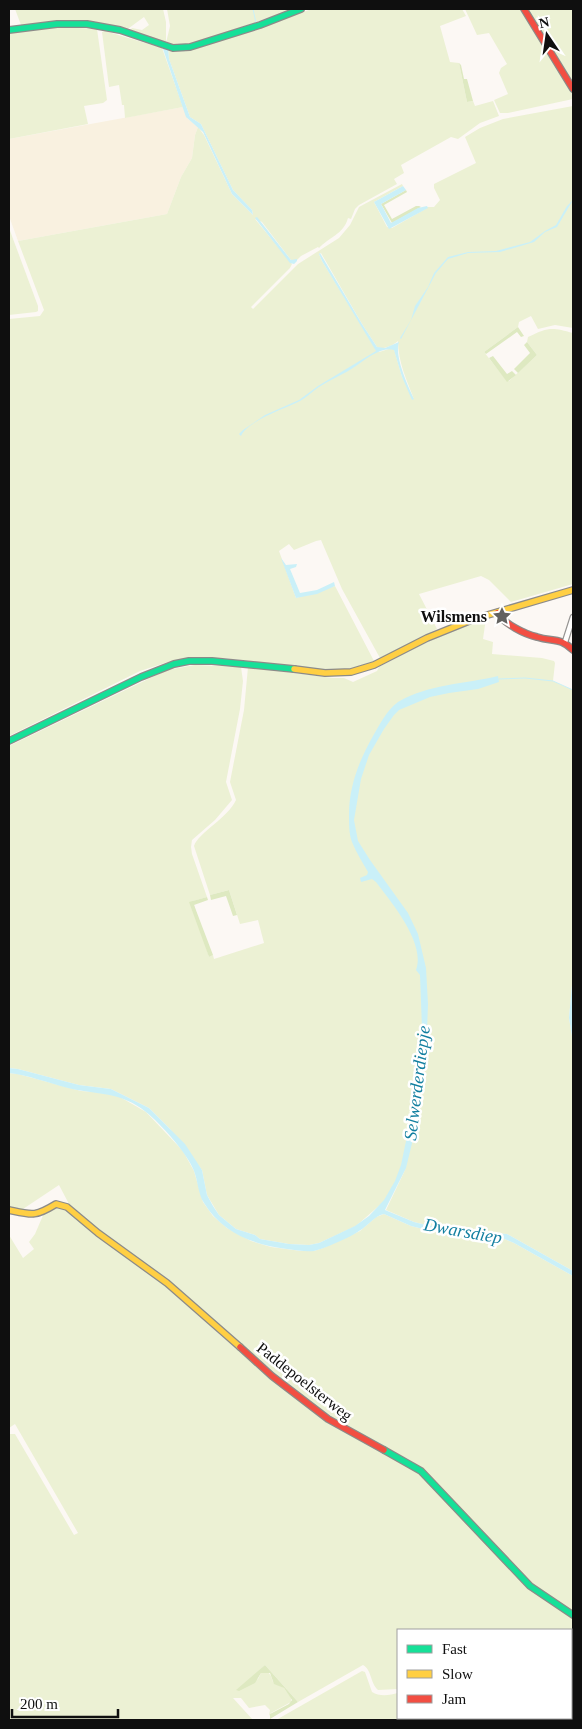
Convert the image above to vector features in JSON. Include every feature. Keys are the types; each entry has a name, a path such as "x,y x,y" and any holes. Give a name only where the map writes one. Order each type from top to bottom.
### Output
{"street":[{"path":"9,30 40,25 86,24 115,30 173,48 182,48 301,9"},
{"path":"524,9 573,89"},
{"path":"9,741 141,677 174,664 189,661 212,661 275,666 324,673 346,673 374,665 427,638 466,622 497,613 503,609 573,591"},
{"path":"497,613 502,620 532,636 565,642 573,650"},
{"path":"565,642 573,617"},
{"name":"Paddepoelsterweg","path":"9,1210 32,1215 42,1213 56,1204 67,1207 98,1233 168,1283 214,1326 293,1393 338,1425 421,1471 530,1586 573,1615"}],"shaded area":[{"path":"183,107 188,119 198,127 192,158 181,177 167,214 18,241 9,216 9,139"}],"green space":[{"path":"15,9 163,9 166,22 166,43 170,26 167,9 294,9 188,45 178,46 171,45 129,32 132,28 142,30 149,25 144,17 125,31 104,24 83,21 21,25"},
{"path":"312,9 462,9 466,16 440,26 450,62 459,63 467,102 473,101 475,106 493,101 499,116 480,123 458,139 451,137 401,165 404,173 394,179 397,184 359,205 351,219 348,218 339,232 319,248 301,256 297,260 291,260 262,222 255,219 292,264 251,307 253,309 298,264 339,238 350,225 359,207 402,184 403,186 374,202 387,227 392,228 427,207 434,207 440,200 434,184 476,163 465,137 480,128 503,119 573,106 573,328 555,325 538,329 531,316 519,322 518,327 484,352 507,381 509,381 537,355 527,342 528,337 550,329 573,333 573,584 511,602 489,580 481,576 419,594 437,629 380,658 342,589 321,540 294,550 289,544 279,551 296,598 335,586 374,661 346,670 330,670 223,658 187,658 171,661 140,671 9,736 9,319 40,316 44,310 18,241 167,214 181,177 192,158 198,127 204,135 232,194 253,215 252,210 233,190 201,124 190,117 169,59 168,49 178,51 192,50","holes":["321,253 377,347 388,347 398,341 401,364 414,399 402,377 394,349 377,351 319,254"]},
{"path":"465,9 523,9 573,94 573,99 508,113 500,113 494,100 508,94 499,73 501,68 507,64 489,33 477,35"},
{"path":"526,9 573,9 573,85"},
{"path":"60,27 97,29 107,100 103,103 84,106 88,124 9,139 9,31"},
{"path":"105,31 162,48 183,107 125,118 119,85 109,87 102,32"},
{"path":"459,63 464,79 467,79 473,101 467,102"},
{"path":"406,190 407,192 384,205 392,219 416,206 421,207 392,223 381,204"},
{"path":"9,228 38,306 38,311 36,312 9,315"},
{"path":"518,327 524,336 521,337 517,332 486,354 484,352"},
{"path":"527,342 537,355 518,373 514,369 530,353 524,345"},
{"path":"493,356 507,374 512,371 516,375 507,382 489,358"},
{"path":"486,618 483,639 493,642 492,654 542,658 554,661 553,681 573,690 573,974 569,1018 573,1042 573,1271 507,1234 475,1232 426,1225 386,1210 406,1168 387,1202 381,1204 356,1226 319,1243 309,1245 260,1239 255,1235 236,1229 219,1215 207,1195 202,1170 170,1129 149,1108 111,1089 79,1085 9,1068 9,746 167,670 195,665 241,667 243,681 240,709 226,782 232,800 215,820 192,840 191,847 207,897 193,901 209,957 213,955 214,959 264,943 258,920 240,924 229,890 210,895 194,846 202,835 227,813 236,800 230,782 244,710 248,667 344,678 353,682 377,671 379,667 423,644"},
{"path":"229,890 237,915 233,916 226,896 211,900 210,895"},
{"path":"207,897 208,900 194,905 213,955 209,957 189,902"},
{"path":"9,1073 81,1091 107,1093 120,1097 146,1112 183,1151 194,1171 203,1202 213,1216 227,1228 251,1241 271,1247 314,1251 360,1231 376,1217 384,1214 411,1226 423,1229 502,1238 573,1276 573,1612 532,1584 424,1470 410,1460 340,1424 308,1400 252,1354 165,1277 87,1220 69,1204 59,1185 20,1211 9,1207"},
{"path":"59,1207 67,1210 95,1235 172,1290 220,1335 301,1402 337,1428 413,1468 511,1570 535,1592 573,1619 573,1720 542,1719 572,1719 572,1629 397,1629 397,1689 378,1690 368,1670 363,1665 298,1702 265,1665 241,1689 258,1679 261,1673 268,1672 273,1682 284,1688 291,1698 291,1702 269,1716 270,1710 265,1705 249,1708 241,1698 233,1698 253,1720 9,1720 10,1434 15,1434 74,1535 78,1533 15,1424 9,1428 9,1235 23,1258 34,1249 29,1242 35,1234 44,1213"},
{"path":"265,1665 298,1702 270,1719 270,1714 289,1704 292,1700 284,1688 274,1684 270,1673 261,1673 255,1683 239,1691 236,1690"},
{"path":"362,1671 365,1672 372,1692 375,1694 397,1693 397,1719 534,1720 276,1720"}],"water":[{"path":"162,46 168,48 169,59 190,117 201,124 233,190 252,210 253,215 232,194 203,132 186,117"},
{"path":"403,186 406,190 381,204 391,223 418,208 427,206 428,208 389,229 374,202"},
{"path":"573,200 557,227 545,232 534,242 500,252 468,253 448,259 436,273 401,339 400,338 411,320 415,306 428,287 434,273 448,257 468,252 496,251 530,242 545,231 556,225 567,206"},
{"path":"257,217 291,260 297,259 294,264 290,263 255,218"},
{"path":"320,253 377,347 385,348 399,342 398,355 400,363 414,399 412,400 402,377 394,350 384,350 324,384 300,401 259,420 245,430 241,436 239,434 243,430 265,415 299,400 318,386 376,351 322,261"},
{"path":"281,558 286,565 297,564 296,567 290,569 300,593 317,590 334,582 335,586 317,594 296,598"},
{"name":"Dwarsdiep","path":"498,676 499,682 478,689 430,697 399,710 384,729 369,755 361,779 354,820 358,841 408,913 418,934 426,968 427,1031 414,1135 406,1168 385,1210 426,1225 475,1232 507,1234 573,1271 573,1276 502,1238 423,1229 411,1226 384,1214 350,1236 314,1251 300,1251 251,1241 229,1230 211,1213 202,1199 194,1171 186,1156 159,1123 136,1105 118,1097 68,1088 31,1077 9,1073 9,1068 18,1069 79,1085 111,1089 149,1108 185,1144 202,1170 207,1195 219,1215 236,1229 255,1235 260,1239 289,1244 309,1245 319,1243 355,1226 369,1216 384,1200 395,1181 401,1165 410,1122 412,1087 422,1028 420,975 416,970 418,959 412,936 398,912 376,882 372,879 361,882 360,878 367,875 368,872 355,850 350,836 349,804 353,784 359,764 373,736 387,713 398,702 422,691"},
{"path":"573,974 573,1042 569,1018"}],"waterway":[{"path":"253,9 256,23 258,22"},
{"path":"264,20 289,11"},
{"name":"Selwerderdiepje","path":"499,679 525,678 553,681 573,690"}],"traffic: fast":[{"path":"9,30 57,24 87,24 120,30 173,48 190,47 260,25 301,9"},
{"path":"9,741 141,677 174,664 189,661 212,661 294,669"},
{"path":"384,1450 421,1471 530,1586 573,1615"}],"traffic: slow":[{"path":"294,669 325,673 351,672 374,665 427,638 474,619 573,590"},
{"path":"9,1210 33,1214 56,1204 67,1207 98,1233 167,1283 240,1347"}],"traffic: jam":[{"path":"524,9 573,89"},
{"path":"497,613 510,625 526,634 560,641 573,650"},
{"path":"240,1347 272,1376 328,1419 384,1450"}],"place":[{"name":"Wilsmens","path":"502,616"}]}
